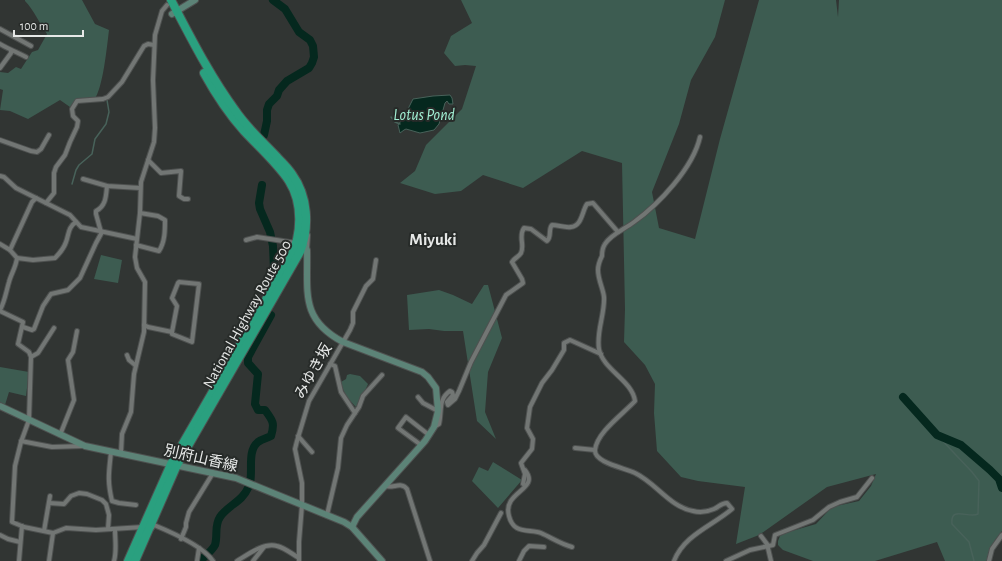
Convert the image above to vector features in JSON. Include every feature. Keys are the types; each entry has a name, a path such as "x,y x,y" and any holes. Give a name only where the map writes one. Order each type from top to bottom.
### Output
{"highway":[{"path":"167,2 174,12 210,84 222,103 244,131 289,181 297,201 302,246"},
{"name":"National Highway Route 500","path":"146,529 174,465 290,258 302,246 306,231 306,214 302,193 292,173 235,111 213,78 174,12"},
{"path":"128,561 146,529"},
{"path":"135,561 146,529"}],"main road":[{"path":"174,12 195,0"},
{"path":"302,246 308,298 313,316 325,331 343,342 425,375 436,388 438,411 434,427 421,445 357,517 352,527"},
{"name":"別府山香線","path":"0,406 85,446 236,478 327,515 352,527 382,561"}],"street":[{"path":"120,454 122,434 131,412 135,365 144,332 145,282 137,268 135,257 140,213 140,188 154,142 154,45 160,16 167,2"},
{"path":"0,29 31,46"},
{"path":"0,44 11,51 26,57"},
{"path":"46,203 54,193 54,173 56,167 65,155 78,127 78,121 73,116 72,109 77,101 106,99 122,82 144,46 148,44 154,45"},
{"path":"0,68 11,51"},
{"path":"0,140 37,152 41,149 49,135"},
{"path":"674,561 677,553 687,542 701,530 732,509 727,503 723,503 714,509 703,512 692,511 675,503 637,474 599,459 595,453 600,436 635,401 630,390 608,364 600,349 599,339 604,298 598,269 605,244 618,232 632,224 660,201 684,170 698,144 700,137"},
{"path":"148,160 162,173 181,171 179,196 184,199 188,199"},
{"path":"0,176 4,177 16,188 70,214 81,227 137,239"},
{"path":"83,178 107,186 140,188"},
{"path":"23,327 30,330 34,329 43,306 51,294 68,290 80,278 102,232 96,211 102,207 105,202 107,186"},
{"path":"10,250 32,202 36,198"},
{"path":"434,427 439,424 442,399 445,394 452,392 452,395 447,402 448,405 455,399 471,362 506,295 522,283 522,279 512,262 521,255 521,236 524,228 531,229 547,241 550,238 550,227 552,225 575,226 582,216 587,204 593,203 618,232"},
{"path":"136,245 159,251 164,235 165,220 158,216 140,213"},
{"path":"0,244 10,250 17,258 33,260 55,258 64,246 68,231 72,224 76,222"},
{"path":"246,240 257,236 302,246"},
{"path":"17,258 15,268 2,300 0,311 23,322 18,344 29,352 31,357 29,420 21,441 15,466 12,522 22,526 53,533 66,528 146,529 154,525 204,551 213,561"},
{"name":"みゆき坂","path":"299,560 302,484 295,449 298,436 306,406 354,322 353,312 366,286 373,279 376,260"},
{"path":"144,324 148,327 172,332 172,334 192,342 199,284 178,283 172,298 177,306 172,332"},
{"path":"31,357 38,354 54,328"},
{"path":"60,435 74,400 68,360 73,352 77,331"},
{"path":"523,484 525,474 521,463 532,449 533,439 527,428 530,407 542,383 564,350 564,343 570,340 602,354"},
{"path":"127,355 129,360 135,365"},
{"path":"330,364 335,366 341,392 355,413"},
{"path":"327,515 338,468 341,438 364,396 382,375"},
{"path":"418,397 423,403 438,411"},
{"path":"421,445 398,428 402,421 406,417 429,435"},
{"path":"298,436 312,452"},
{"path":"21,441 52,447 85,446"},
{"path":"576,448 595,450"},
{"path":"111,452 108,485 112,501 136,505"},
{"path":"523,468 528,474 529,481 524,488 509,502 508,515 511,521 517,528 540,533 572,547"},
{"path":"181,539 186,527 189,512 213,473"},
{"path":"726,561 750,550 773,545 775,535 813,520 829,507 857,497 872,478"},
{"path":"385,486 390,487 404,485 408,489 430,561"},
{"path":"49,503 64,504 71,496 79,493 88,494 102,500 106,504 109,515 108,529"},
{"path":"44,531 50,496"},
{"path":"472,561 484,545 501,513"},
{"path":"19,561 22,526"},
{"path":"114,561 116,555 115,529"},
{"path":"49,561 53,533"},
{"path":"989,561 992,549 1002,534"},
{"path":"0,536 20,542"},
{"path":"761,536 768,546 771,561"},
{"path":"237,561 250,552 272,545 278,546 299,560"},
{"path":"519,561 524,551 529,546 544,547"},
{"path":"197,561 198,548"},
{"path":"253,561 264,548"}],"shaded area":[{"path":"25,0 82,0 95,24 109,30 100,87 94,100 76,99 70,107 60,100 28,119 10,111 0,110 3,90 0,89 0,72 8,73 16,67 21,69 32,52 38,50 47,34"},
{"path":"461,0 725,0 715,37 691,80 679,124 652,192 659,228 695,239 720,139 759,0 836,0 838,17 839,0 1002,0 1002,531 995,540 987,561 945,561 937,542 875,561 813,561 783,550 778,545 780,536 785,533 816,524 832,507 859,501 871,486 876,474 827,487 759,535 736,544 745,487 698,481 681,477 657,451 654,413 655,384 645,365 624,342 625,309 622,163 582,151 523,188 483,175 461,191 435,194 400,183 415,171 426,145 462,109 476,66 455,66 444,53 451,36 472,23"},
{"path":"101,255 122,260 118,283 94,279"},
{"path":"484,285 488,285 502,338 488,372 485,412 496,439 477,421 463,331 429,329 409,330 407,295 439,290 472,304"},
{"path":"0,367 29,372 26,396 9,392 5,405 0,403"},
{"path":"350,374 360,376 368,384 357,408 343,390 341,382 346,379 347,375"},
{"path":"493,462 522,480 498,508 472,481 479,467 488,471"}],"water":[{"name":"Lotus Pond","path":"450,95 453,104 449,104 447,101 445,103 439,124 434,130 420,133 406,129 400,133 398,125 413,99"}],"waterway":[{"path":"264,135 269,104 277,96 279,90 287,81 309,68 314,57 313,46 310,40 299,32 285,9 273,0"},
{"path":"72,184 76,170 79,165 92,154 95,139 106,124 109,112 107,100"},
{"path":"391,117 395,122 400,124"},
{"path":"262,185 259,203 270,232 273,246 274,269 266,290"},
{"path":"250,483 251,456 253,450 258,442 271,436 273,425 265,410 258,410 255,404 258,374 248,363 248,357 271,315"},
{"path":"903,397 937,435 961,445 990,470 999,479 1002,488"},
{"path":"937,435 979,481 978,514 957,514 952,518 952,524 969,542 974,561"},
{"path":"200,561 215,545 218,520 227,509 242,497 248,488"}],"district":[{"name":"Miyuki","path":"433,239"}]}
